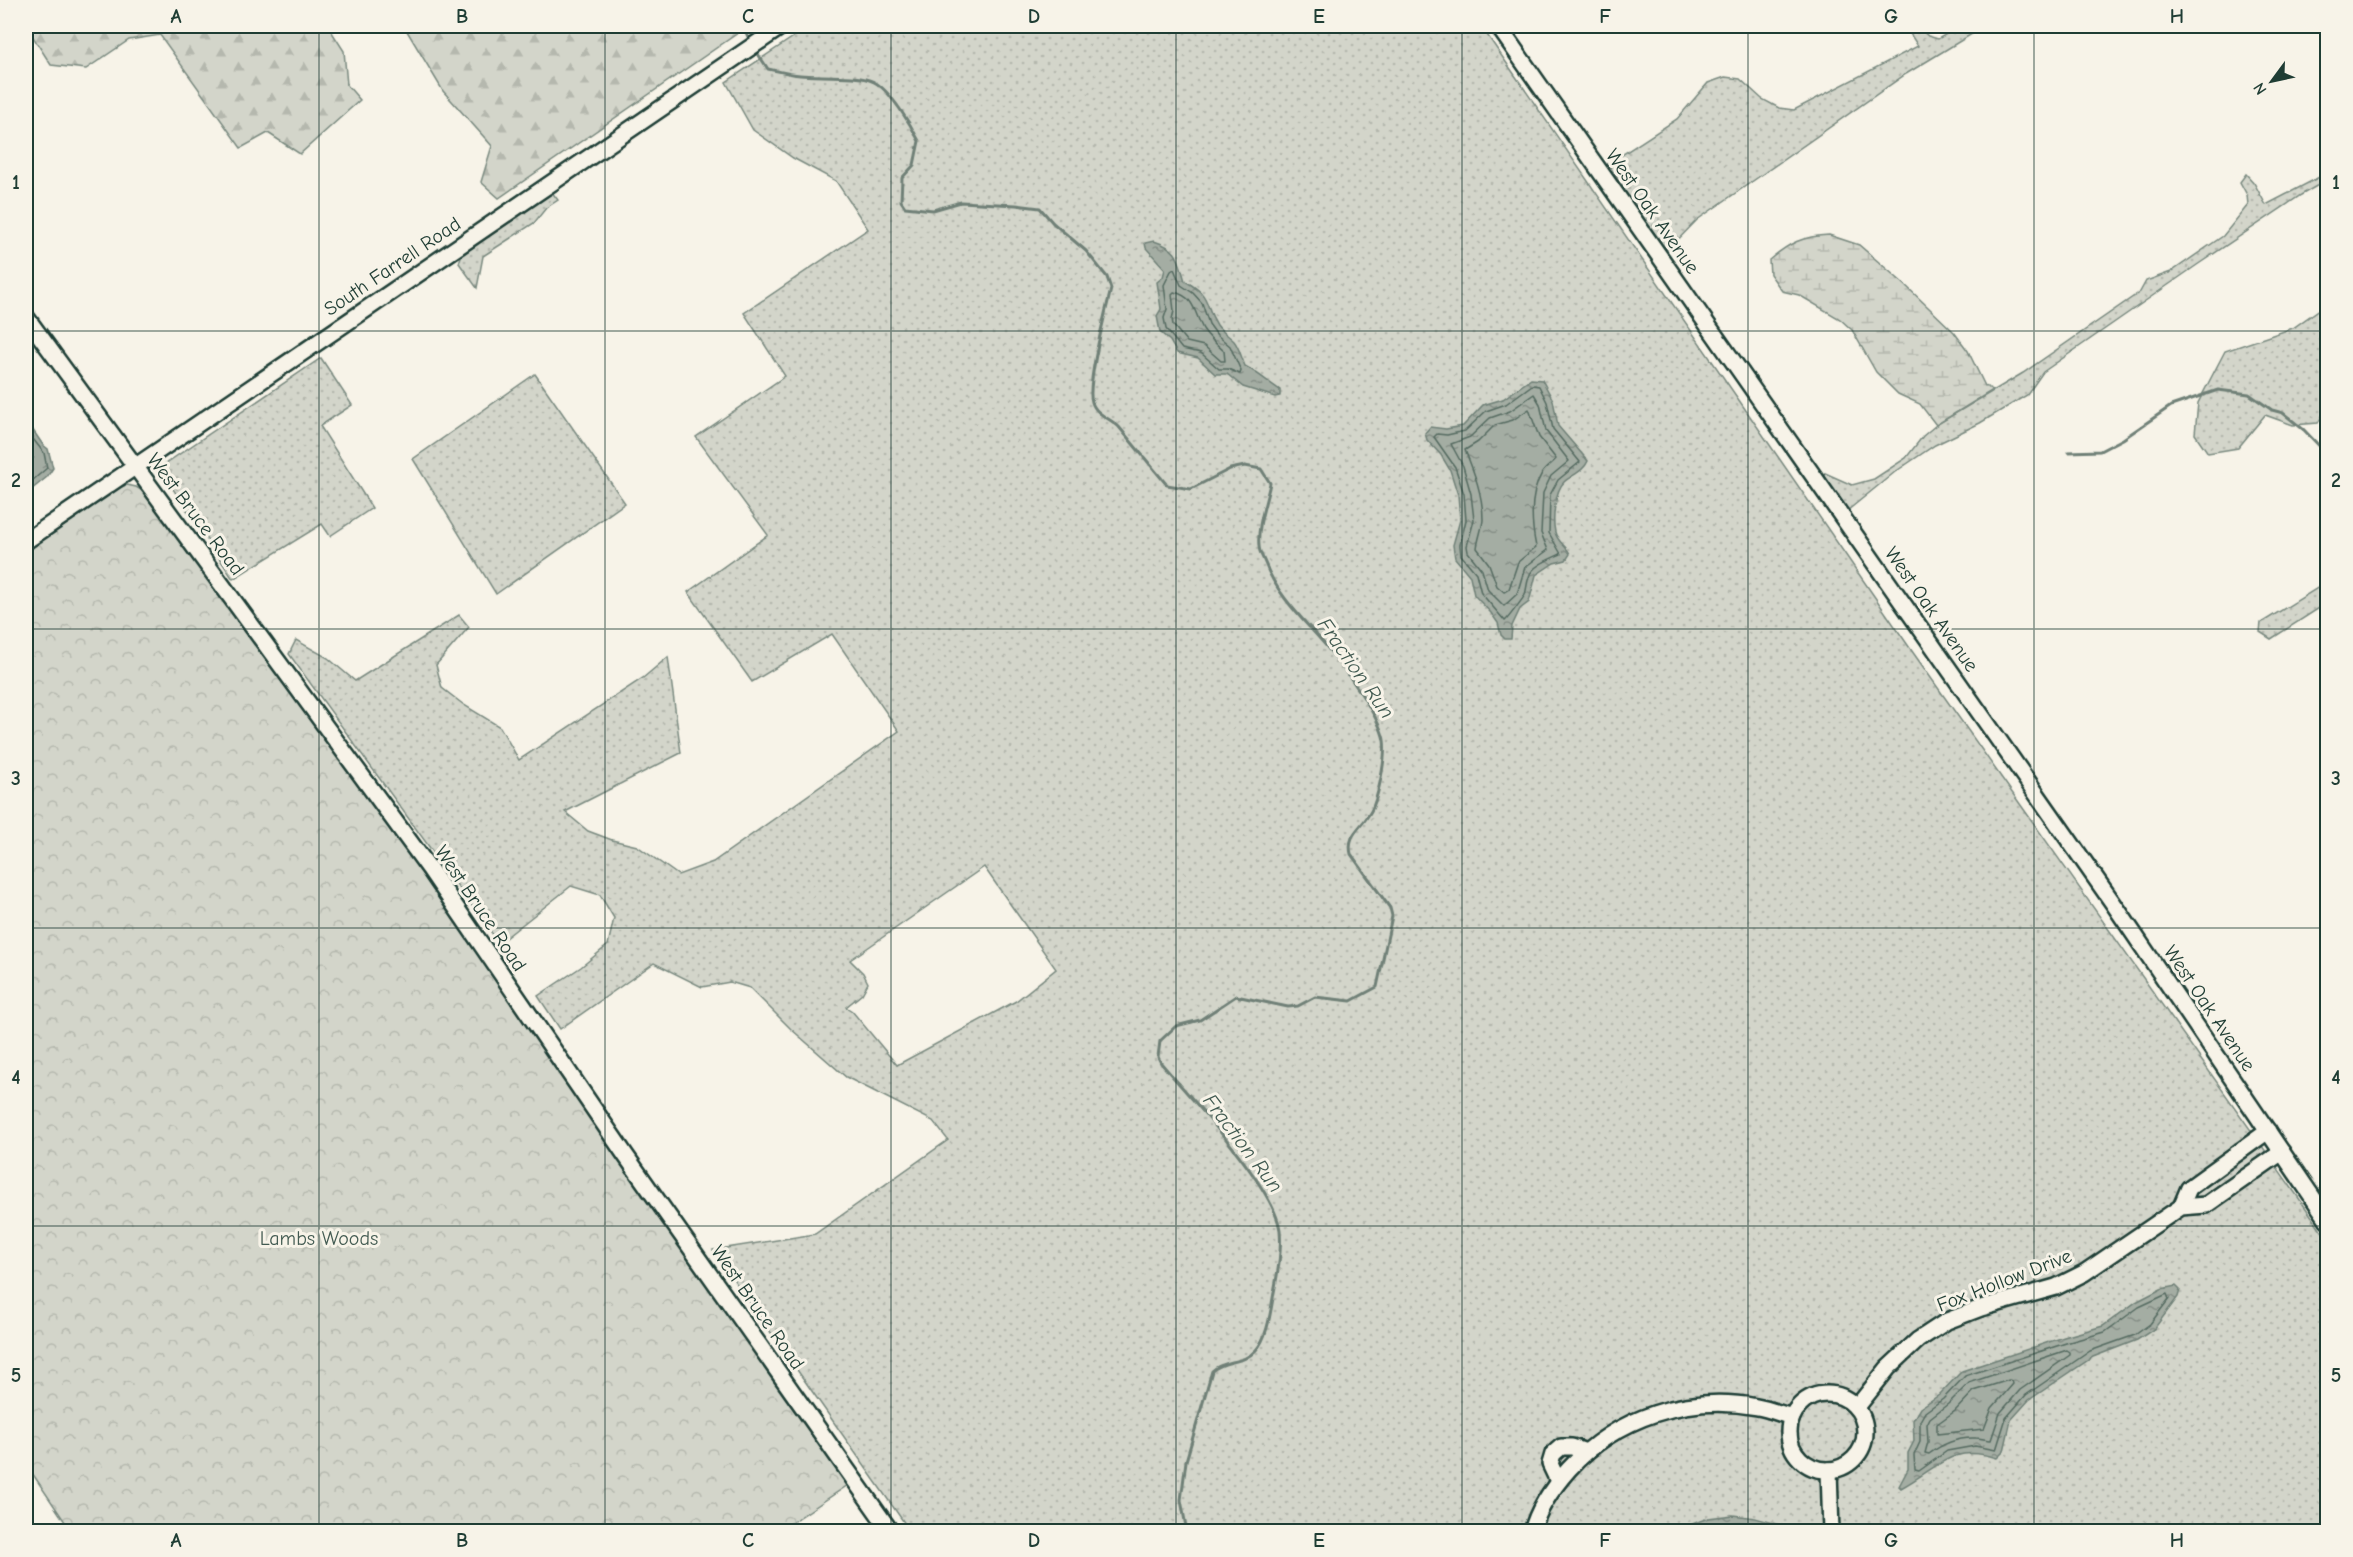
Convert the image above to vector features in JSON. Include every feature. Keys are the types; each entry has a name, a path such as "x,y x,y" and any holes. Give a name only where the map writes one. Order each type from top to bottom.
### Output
{"street":[{"name":"South Farrell Road","path":"26,541 782,26"},
{"name":"West Oak Avenue","path":"1498,26 2113,903 2328,1220"},
{"name":"West Bruce Road","path":"26,317 429,868 626,1156 891,1532"},
{"name":"Fox Hollow Drive","path":"2181,1207 2190,1188 2268,1131"},
{"name":"Fox Hollow Drive","path":"1857,1407 1888,1368 1918,1340 1947,1321 1981,1308 2056,1287 2084,1273 2181,1207 2206,1205 2282,1152"},
{"path":"1821,1394 1834,1394 1847,1399 1857,1407 1863,1418 1864,1442 1859,1453 1851,1461 1841,1468 1829,1470 1806,1463 1797,1455 1791,1443 1789,1430 1792,1418 1799,1406 1809,1398 1821,1394"},
{"path":"1532,1532 1551,1490 1586,1452 1616,1430 1653,1413 1686,1405 1723,1403 1758,1407 1792,1418"},
{"path":"1558,1481 1550,1464 1553,1454 1561,1447 1572,1447 1586,1452"},
{"path":"1829,1470 1831,1532"}],"green space":[{"path":"26,26 328,26 344,51 347,85 360,100 300,154 268,133 241,148 160,35 129,40 86,69 51,65"},
{"path":"404,26 748,26 499,198 481,182 492,146 443,91"},
{"path":"810,26 1481,26 1914,654 2327,1238 2327,1531 910,1531 713,1250 815,1234 948,1140 933,1121 846,1077 791,1029 750,988 730,982 702,987 654,963 560,1029 538,996 581,967 608,945 614,918 600,895 571,886 499,943 289,654 296,640 328,658 355,681 459,615 469,627 436,665 442,688 464,705 500,727 519,760 643,678 668,657 681,753 565,812 588,831 637,846 678,875 713,862 899,731 832,634 752,682 688,592 768,535 696,437 785,376 744,313 868,229 836,181 793,158 753,130 726,82","holes":["984,867 1056,969 1016,1001 897,1065 852,1011 846,1007 862,994 868,983 863,973 850,960"]},
{"path":"1905,26 1917,26 1928,36 1938,39 1960,26 1985,26 1906,74 1697,220 1669,249 1657,245 1610,167 1620,156 1677,119 1708,83 1725,77 1740,79 1762,99 1779,108 1794,110 1918,46"},
{"path":"2327,173 2327,180 2197,265 2043,372 2027,395 1980,423 1935,445 1895,472 1847,511 1825,482 1825,473 1852,485 1874,479 1906,458 1923,436 1936,425 2023,373 2140,292 2146,281 2171,272 2223,236 2248,205 2247,195 2240,182 2246,174 2254,183 2266,205"},
{"path":"551,191 558,200 546,208 534,223 483,256 477,288 459,263 463,250"},
{"path":"1829,235 1859,245 1903,283 1954,332 1968,351 1985,386 1993,390 1936,425 1920,404 1898,394 1876,372 1852,330 1840,319 1799,295 1782,291 1770,274 1769,260 1797,242 1811,237"},
{"path":"2327,304 2327,408 2318,423 2293,425 2265,415 2238,448 2208,453 2195,434 2198,403 2225,351 2293,328"},
{"path":"321,358 352,405 320,426 372,508 330,536 322,524 233,579 159,468"},
{"path":"535,374 625,503 496,594 413,459"},
{"name":"Lambs Woods","path":"127,485 148,494 376,807 657,1214 848,1485 779,1531 71,1531 26,1464 26,550 118,488"},
{"path":"2327,582 2327,603 2271,639 2260,632 2261,623"}],"water":[{"path":"1154,241 1173,251 1179,260 1185,281 1204,296 1217,325 1234,341 1245,366 1280,390 1280,396 1275,397 1243,387 1227,374 1215,374 1198,358 1177,353 1170,341 1160,332 1157,316 1161,309 1157,282 1163,277 1165,269 1146,248 1145,243"},
{"path":"1531,379 1542,380 1553,400 1558,426 1588,461 1581,470 1561,486 1555,505 1555,532 1570,554 1566,560 1554,563 1536,575 1529,602 1520,609 1512,626 1511,639 1505,639 1491,613 1474,595 1470,576 1455,558 1453,545 1460,520 1458,495 1450,470 1441,455 1427,440 1425,433 1430,427 1446,429 1463,426 1483,405 1503,399"},
{"path":"26,420 48,449 53,468 47,477 26,494"},
{"path":"2176,1286 2180,1290 2178,1297 2154,1329 2137,1340 2093,1357 2029,1400 2011,1420 2004,1451 1997,1458 1981,1454 1956,1456 1901,1488 1899,1486 1908,1469 1908,1453 1914,1441 1913,1420 1920,1408 1939,1395 1962,1371 2103,1326 2136,1302 2161,1289"},
{"path":"1733,1515 1781,1525 1781,1531 1674,1531 1708,1518"}],"waterway":[{"name":"Fraction Run","path":"743,26 751,43"},
{"name":"Fraction Run","path":"756,51 768,69 800,75 867,79 887,92 919,141 914,165 902,178 901,201 905,207 933,210 961,202 1040,208 1053,223 1086,251 1107,277 1111,289 1094,365 1091,393 1094,406 1119,427 1167,485 1191,489 1230,469 1245,466 1261,469 1270,483 1261,523 1259,548 1270,575 1284,597 1350,678 1374,715 1383,736 1384,761 1373,807 1353,835 1350,847 1351,854 1390,908 1392,916 1377,987 1351,1001 1315,997 1298,1006 1288,1007 1236,996 1200,1020 1176,1026 1160,1041 1158,1057 1161,1063 1211,1120 1248,1168 1274,1212 1280,1230 1278,1273 1263,1339 1251,1355 1217,1367 1212,1371 1186,1461 1181,1500 1187,1532"},
{"path":"2068,452 2100,451 2123,439 2171,406 2218,390 2249,394 2272,410 2283,413 2304,430 2328,455"}]}
